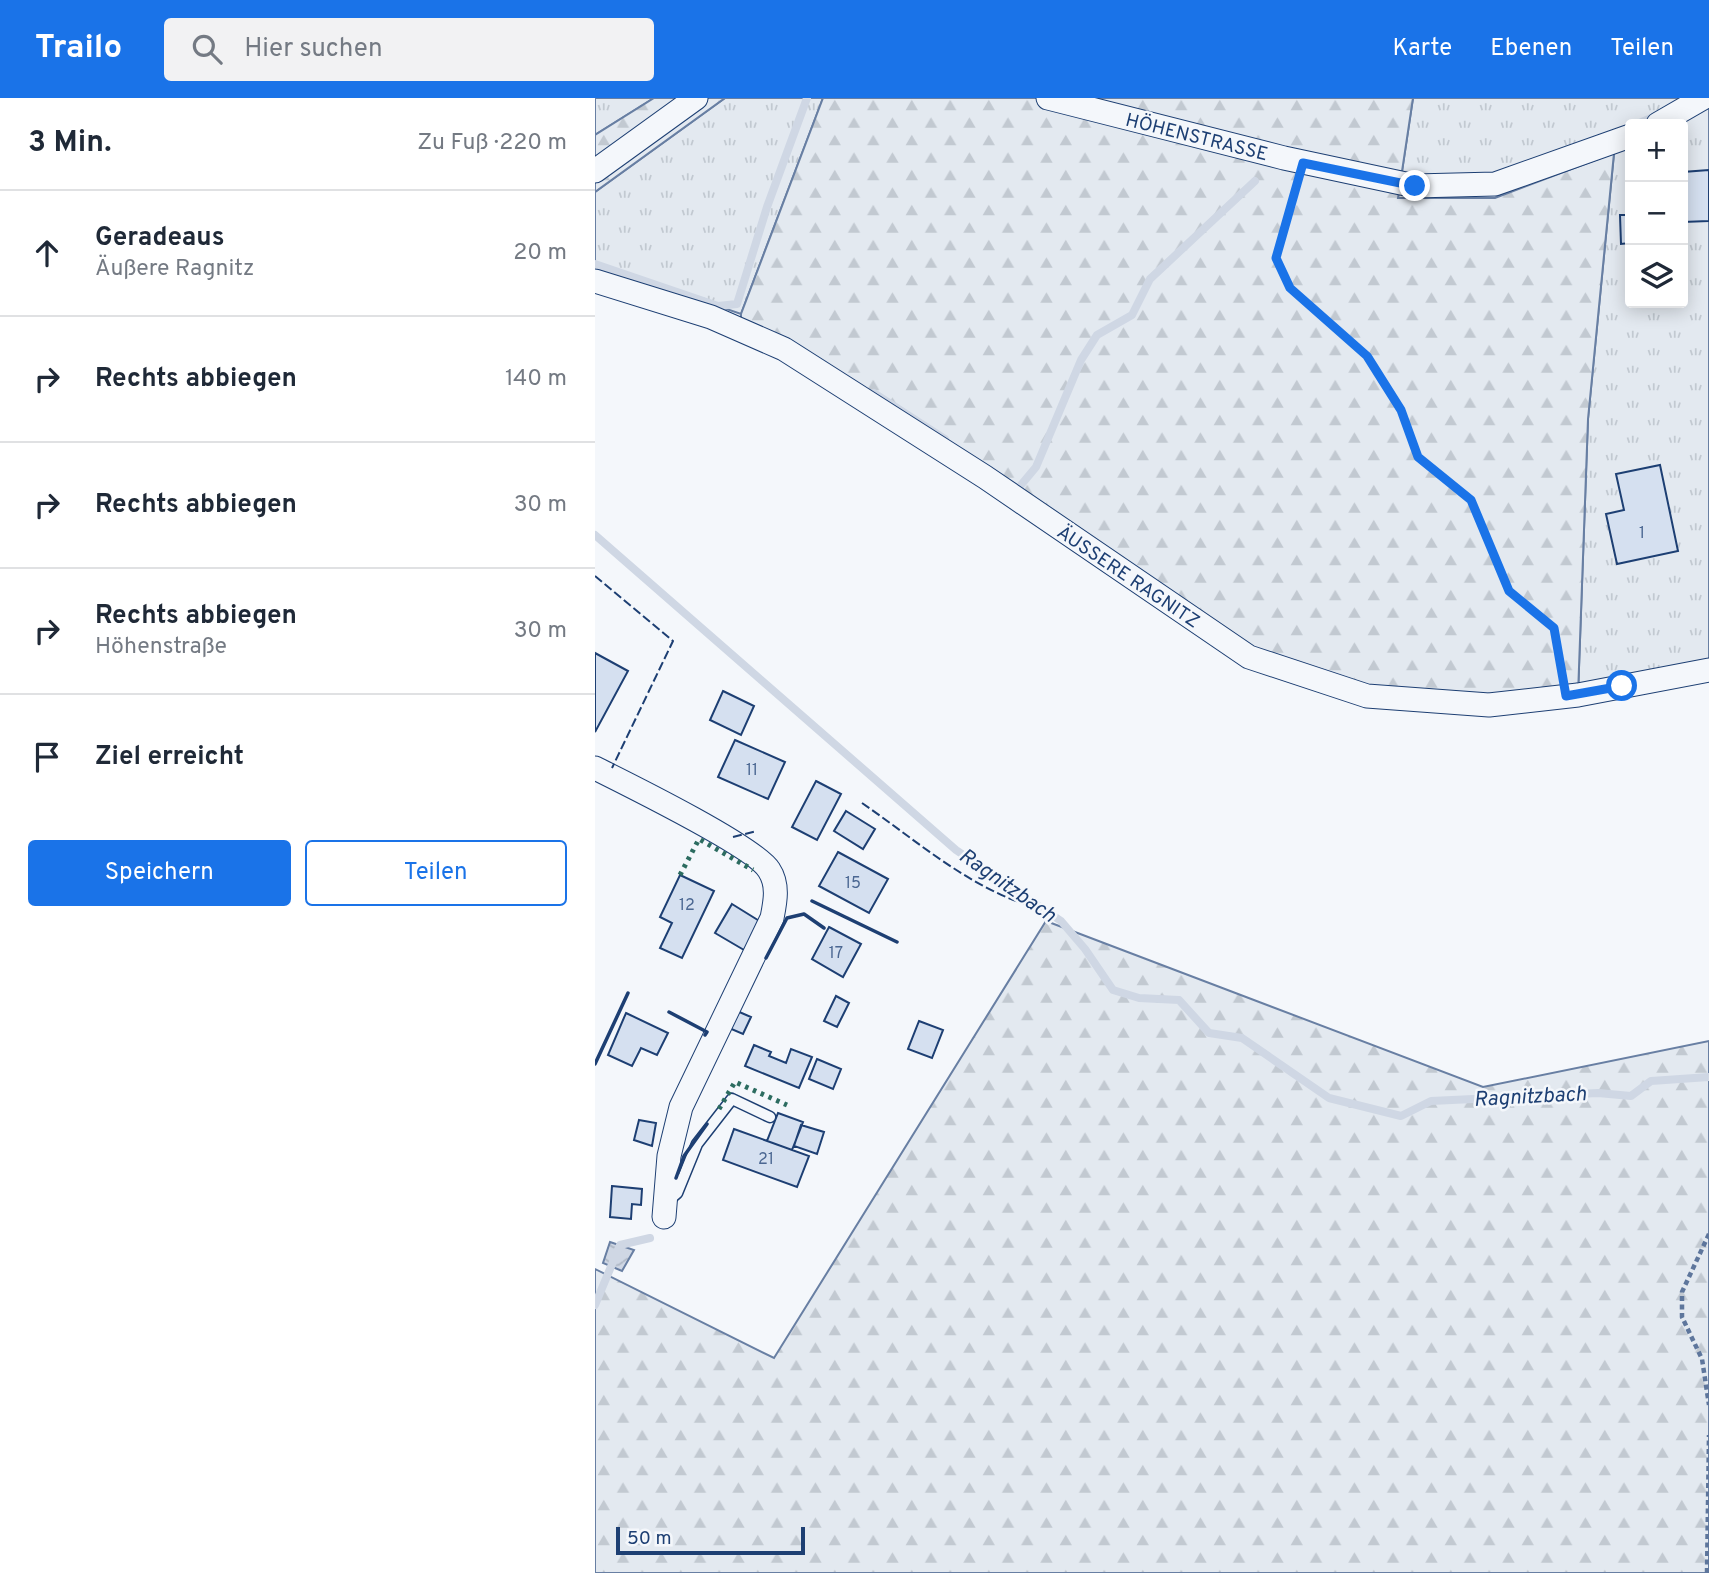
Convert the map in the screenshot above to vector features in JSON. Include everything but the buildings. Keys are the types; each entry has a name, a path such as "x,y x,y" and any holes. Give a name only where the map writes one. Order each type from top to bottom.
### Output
{"street":[{"path":"595,172 696,98"},
{"name":"HÖHENSTRASSE","path":"1048,98 1303,163 1415,186 1495,184 1625,138"},
{"path":"1668,119 1705,100"},
{"name":"ÄUSSERE RAGNITZ","path":"595,281 711,317 784,349 985,477 1249,657 1367,696 1489,705 1566,696 1709,670"},
{"path":"595,768 646,793 746,852 769,870 776,893 772,918 681,1107 669,1156 665,1210"}],"lane":[{"path":"665,1210 677,1193 697,1144 732,1099 770,1117"}],"path":[{"path":"1303,163 1276,258 1290,288 1367,356 1401,410 1418,457 1471,500 1509,591 1554,628 1566,696"},
{"path":"1709,1234 1682,1292 1682,1317 1702,1359 1709,1405"},
{"path":"1707,1573 1709,1435"}],"green space":[{"path":"595,98 654,98 595,135"},
{"path":"654,98 725,98 595,192 595,135"},
{"path":"725,98 823,98 741,314 595,264 595,192"},
{"path":"823,98 1413,98 1398,198 1495,198 1614,153 1588,419 1578,695 1367,696 1249,657 741,330 741,314"},
{"path":"1413,98 1709,98 1709,664 1578,695 1588,419 1614,154 1495,198 1398,198"},
{"path":"1046,921 1483,1087 1709,1041 1709,1573 595,1573 595,1269 774,1358"}],"water":[{"path":"610,1242 634,1250 622,1271 603,1263"}],"waterway":[{"path":"595,264 718,306 737,304 767,207 807,98"},
{"path":"1649,119 1656,116"},
{"path":"1016,491 1036,467 1081,360 1097,335 1132,315 1150,279 1255,181"},
{"path":"874,393 945,439"},
{"name":"Ragnitzbach","path":"595,535 956,850 1061,921 1085,949 1113,990 1139,998 1179,1000 1209,1033 1242,1038 1329,1098 1401,1116 1431,1101 1598,1093 1631,1096 1651,1081 1709,1077"},
{"path":"595,1305 620,1245 650,1238"}],"hedge":[{"path":"680,875 699,839 753,870"},
{"path":"719,1109 735,1082 787,1105"}],"fence":[{"path":"595,576 673,641 612,768"},
{"path":"862,803 961,873 1003,896 1025,904"},
{"path":"733,837 757,831"}],"wall":[{"path":"812,901 897,942"},
{"path":"766,958 787,918 804,914 824,928"},
{"path":"595,1064 628,993"},
{"path":"669,1012 707,1032 705,1035"},
{"path":"676,1178 684,1156 707,1124"}],"route":[{"path":"1415,186 1303,163 1276,258 1290,288 1367,356 1401,410 1418,457 1471,500 1509,591 1554,628 1566,696 1622,686"}]}
